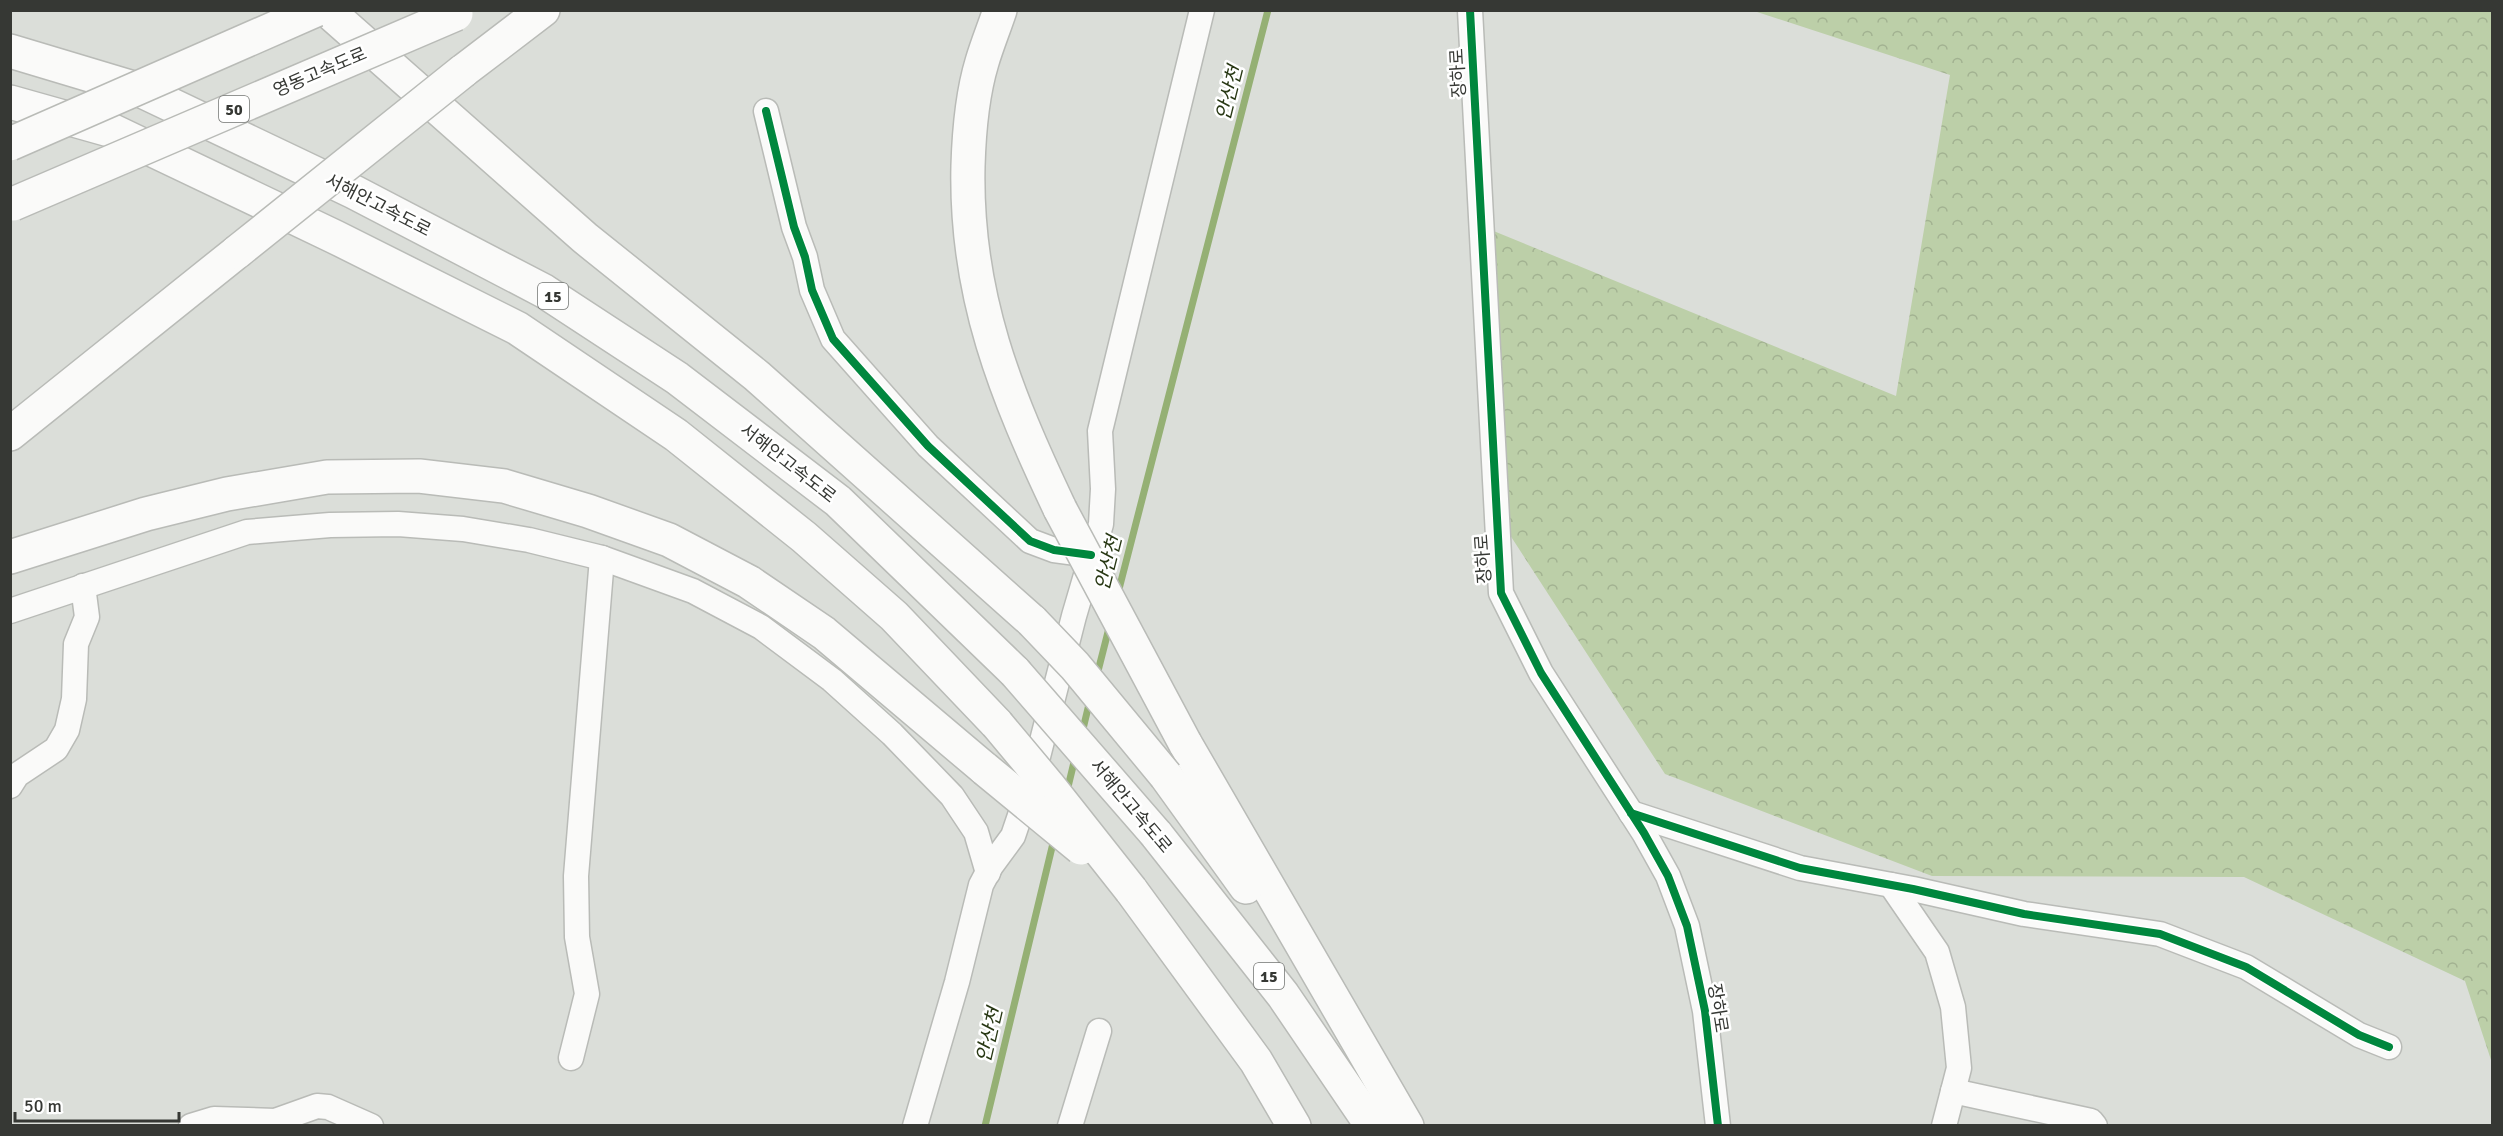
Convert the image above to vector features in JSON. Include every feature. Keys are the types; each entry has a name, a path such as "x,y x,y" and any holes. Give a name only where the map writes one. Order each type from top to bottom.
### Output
{"highway":[{"path":"10,144 316,10"},
{"path":"327,10 585,238 757,376 1032,621 1075,666 1166,776 1234,869 1314,993 1382,1125"},
{"path":"10,434 463,71 543,10"},
{"path":"1000,10 982,63 969,130 968,199 972,257 985,323 1002,376 1025,435 1060,509 1185,743 1407,1125"},
{"name":"영동고속도로","path":"12,205 460,12"},
{"name":"서해안고속도로","path":"10,51 140,90 354,192 544,291 677,378 838,501 1015,672 1156,834 1283,995 1371,1125"},
{"path":"10,102 113,131 335,237 517,328 676,435 804,537 894,616 997,724 1131,890 1256,1061 1294,1125"},
{"path":"10,557 169,508 227,494 327,477 420,476 504,486 588,511 669,540 749,582 824,633 1131,890"}],"street":[{"path":"915,1125 957,982 981,885 1013,836 1032,780 1101,524 1104,489 1100,431 1202,10"},
{"name":"장하로","path":"1470,10 1501,593 1541,673 1631,813 1668,876 1688,926 1705,1011 1718,1125"},
{"path":"766,111 812,290 833,339 928,446 1030,541 1054,550 1091,555"},
{"path":"10,611 248,532 330,525 398,524 463,529 529,540 602,558 693,591 761,627 832,680 892,734 952,796 976,832 988,873"},
{"path":"571,1058 587,994 577,938 576,876 602,558"},
{"path":"10,786 18,775 56,749 67,730 74,699 76,644 87,617 83,586"},
{"path":"1631,813 1800,868 2024,914 2160,934 2246,967 2359,1035 2389,1047"},
{"path":"1891,885 1937,952 1953,1007 1959,1068 1944,1125"},
{"path":"1070,1125 1099,1031"},
{"path":"1953,1091 2091,1121 2094,1125"},
{"path":"191,1125 214,1119 274,1121 317,1106 328,1107 371,1125"}],"green space":[{"path":"1754,11 2492,11 2492,1063 2465,981 2244,877 1932,876 1665,774 1497,515 1474,223 1896,396 1950,75"}],"waterway":[{"name":"안산천","path":"1118,593 1268,10"},
{"name":"안산천","path":"1097,675 1110,624"},
{"name":"안산천","path":"1082,733 1090,700"},
{"name":"안산천","path":"1067,791 1075,758"},
{"name":"안산천","path":"985,1126 1054,839"}],"cycle path":[{"path":"1470,10 1501,593 1541,673 1644,833 1668,876 1687,926 1705,1011 1718,1126"},
{"path":"766,111 812,290 833,339 928,446 1030,541 1054,550 1091,555"},
{"path":"1631,813 1800,868 1913,889 2024,914 2160,934 2246,967 2359,1035 2389,1047"}]}
